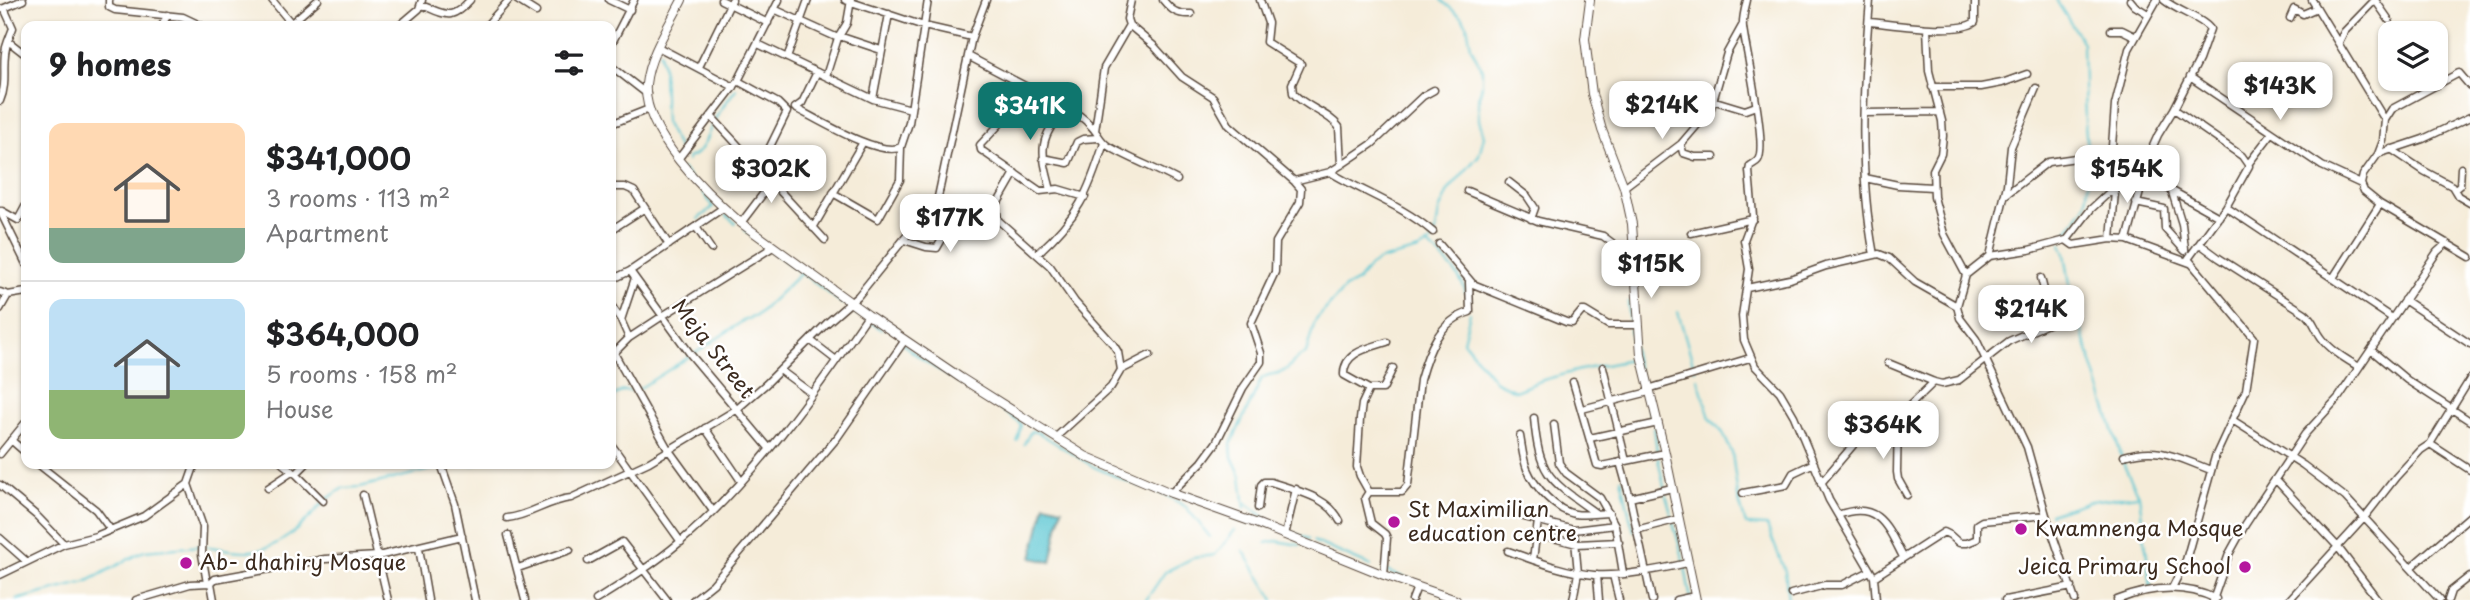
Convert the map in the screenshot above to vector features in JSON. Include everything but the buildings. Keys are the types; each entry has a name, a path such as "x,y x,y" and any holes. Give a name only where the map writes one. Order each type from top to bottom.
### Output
{"main road":[{"path":"682,0 649,73 649,109 659,132 679,158 723,208 741,223 868,315 1085,456 1171,493 1455,600"},
{"path":"1590,0 1585,39 1592,94 1602,130 1624,187 1632,224 1641,355 1696,598"}],"street":[{"path":"0,101 4,92 4,52 13,28 2,9 23,0"},
{"path":"109,0 109,7 115,10 183,17 191,21"},
{"path":"272,0 288,21"},
{"path":"294,21 318,0"},
{"path":"404,21 421,3 448,15 458,13 470,0"},
{"path":"490,21 509,0"},
{"path":"517,0 536,12"},
{"path":"609,0 630,10"},
{"path":"616,36 634,0"},
{"path":"721,0 731,2 768,23"},
{"path":"679,158 736,84 779,0"},
{"path":"787,58 808,0"},
{"path":"833,193 878,219 900,180 901,147 907,135 928,0"},
{"path":"507,518 518,517 561,499 571,498 632,471 737,408 851,303 938,197 972,37 986,0"},
{"path":"1131,0 1126,19 1129,25 1154,46 1182,77 1213,97 1228,125 1301,189 1300,202 1276,242 1275,272 1251,323 1261,353 1261,362 1243,388 1219,440 1202,462 1171,493"},
{"path":"1163,0 1170,10 1191,13"},
{"path":"1260,0 1268,23 1266,42 1301,64 1292,84 1293,93 1302,103 1328,117 1339,127 1341,165"},
{"path":"1624,187 1681,144 1705,116 1727,53 1742,26 1746,0"},
{"path":"1870,0 1864,113 1865,178 1874,255"},
{"path":"1869,22 1927,28 1972,25 1976,18 1975,0"},
{"path":"2130,0 2148,14"},
{"path":"2157,0 2134,36 2119,87 2111,160 2117,169 2158,182 2219,216"},
{"path":"2127,240 2144,177 2144,166 2210,34 2207,24 2184,14 2164,0"},
{"path":"2312,0 2385,120"},
{"path":"2339,42 2344,32 2375,0 2389,20"},
{"path":"825,76 838,37 847,23 849,1 924,26 972,37"},
{"path":"699,67 731,2"},
{"path":"2290,18 2294,9 2303,14 2317,8"},
{"path":"774,9 838,37 881,50"},
{"path":"164,21 168,15"},
{"path":"873,99 889,15"},
{"path":"1097,134 1104,68 1129,25"},
{"path":"1742,26 1752,69 1760,156 1748,171 1752,219 1744,237 1749,269 1743,327 1750,358 1760,373 1780,391 1800,428 1821,483 1872,574 1876,600"},
{"path":"1927,28 1927,55 1943,136 1941,154 1933,170 1932,187 1944,234 1966,275"},
{"path":"2111,30 2122,30 2134,36"},
{"path":"8,41 21,51"},
{"path":"758,44 873,99 911,109"},
{"path":"659,47 778,103 787,111"},
{"path":"968,56 1066,107 1085,120 1104,144 1177,180"},
{"path":"616,70 647,94"},
{"path":"760,167 787,111 802,103 817,72"},
{"path":"1932,87 1981,87 2027,74"},
{"path":"2470,86 2459,74 2392,109 2385,120 2383,141 2378,154 2363,175 2361,184 2364,191 2380,204 2470,257"},
{"path":"2190,77 2322,166 2361,184"},
{"path":"1990,256 2004,196 2011,147 2036,88"},
{"path":"1294,181 1330,172 1341,165 1372,144 1423,96 1434,90"},
{"path":"1031,91 980,147 983,152 1035,189 1058,189 1085,197"},
{"path":"1712,100 1745,110 1756,106"},
{"path":"1051,190 1043,158 1043,145 1047,132 1066,107"},
{"path":"795,108 883,150 901,147"},
{"path":"616,122 649,109"},
{"path":"2174,109 2249,163"},
{"path":"1864,113 1940,112"},
{"path":"711,116 825,240"},
{"path":"2378,154 2423,139 2470,117"},
{"path":"2188,257 2226,206 2249,169 2249,163 2272,132"},
{"path":"1043,158 1068,163 1077,142 1097,134"},
{"path":"813,228 863,142"},
{"path":"1038,253 1061,232 1085,197 1104,144"},
{"path":"1681,144 1683,153 1687,156 1714,157"},
{"path":"2392,149 2455,188 2458,195 2470,203"},
{"path":"2004,196 2048,162 2111,153"},
{"path":"2455,188 2460,185 2461,168"},
{"path":"2111,239 2117,169"},
{"path":"1330,172 1355,188 1395,204 1433,232"},
{"path":"1015,173 998,201 998,220 1050,266 1075,302 1118,352 1121,370"},
{"path":"741,223 769,186 769,178"},
{"path":"1865,178 1898,185 1932,187"},
{"path":"1509,182 1532,201 1535,208 1531,219"},
{"path":"616,187 631,189 669,245"},
{"path":"2075,600 2046,515 2027,447 1976,339 1960,318 1957,306 1966,275 1990,256 2067,240 2096,203 2115,187"},
{"path":"1467,191 1531,219 1603,236 1635,267"},
{"path":"2172,191 2182,223 2188,257"},
{"path":"2136,203 2164,209 2165,229 2254,338 2246,390 2234,421 2215,457 2186,560 2172,588"},
{"path":"2333,278 2380,204"},
{"path":"2226,206 2392,318"},
{"path":"616,227 645,208"},
{"path":"616,278 723,208"},
{"path":"0,210 18,220 21,214"},
{"path":"0,210 21,254"},
{"path":"904,240 926,247 937,247 941,241 940,237 923,217"},
{"path":"1691,233 1752,219"},
{"path":"696,227 711,249"},
{"path":"2067,240 2073,246 2111,239 2127,240 2188,257"},
{"path":"2116,600 2135,593 2172,588 2198,592 2215,599 2236,539 2290,456 2312,425 2339,397 2437,252 2448,243"},
{"path":"1439,244 1469,282 1570,324 1585,311 1608,325 1638,325"},
{"path":"2200,244 2305,313 2311,318 2320,337 2359,367"},
{"path":"616,349 664,315 773,247"},
{"path":"1747,288 1879,254 1889,258 1915,282 1957,306"},
{"name":"Meja Street","path":"630,271 691,355 769,448"},
{"path":"621,320 635,278"},
{"path":"2041,278 2052,321"},
{"path":"1369,492 1402,492 1408,485 1424,364 1437,338 1451,320 1471,309 1469,282"},
{"path":"0,292 8,295 21,293"},
{"path":"0,309 8,295"},
{"path":"2404,300 2470,344"},
{"path":"616,312 629,338"},
{"path":"596,600 643,571 681,542 713,511 769,448 868,315"},
{"path":"1888,363 1942,384 1959,380 2009,341 2068,315"},
{"path":"810,340 836,360"},
{"path":"693,600 713,584 833,444 905,340"},
{"path":"1387,342 1352,355 1346,363 1344,375 1369,389 1383,389 1392,368"},
{"path":"2371,350 2407,380 2470,421"},
{"path":"1056,437 1111,387 1121,370 1150,355"},
{"path":"616,357 668,449 713,511"},
{"path":"1582,410 1750,358"},
{"path":"1603,367 1652,600"},
{"path":"780,370 811,393"},
{"path":"2291,599 2364,518 2396,477 2430,444 2470,379"},
{"path":"1573,382 1599,467 1665,453"},
{"path":"1821,483 1866,430 1898,417 1934,382"},
{"path":"1369,389 1362,404 1357,467 1369,492"},
{"path":"1898,417 1898,480 1907,495"},
{"path":"1534,418 1536,444 1544,468 1557,485 1596,513"},
{"path":"2234,421 2327,482 2441,600"},
{"path":"1553,424 1559,463 1566,473 1594,491 1615,525 1623,573"},
{"path":"1590,438 1658,424"},
{"path":"0,454 21,428"},
{"path":"705,428 741,481"},
{"path":"1520,436 1526,467 1544,493 1568,512 1609,513"},
{"path":"11,440 21,449"},
{"path":"2430,444 2470,470"},
{"path":"616,450 681,542"},
{"path":"2124,456 2143,450 2155,451 2211,470"},
{"path":"1743,493 1786,485 1793,473 1814,463"},
{"path":"44,469 96,510 110,529"},
{"path":"0,575 64,544 96,536 144,516 188,484 193,469"},
{"path":"289,469 323,501"},
{"path":"268,488 299,469"},
{"path":"443,469 455,503 475,600"},
{"path":"2275,479 2337,546 2378,600"},
{"path":"1258,508 1261,485 1264,482 1296,489 1333,509 1340,521"},
{"path":"188,484 203,527 202,554 214,600"},
{"path":"0,485 37,516 64,544"},
{"path":"1630,498 1672,488"},
{"path":"1285,535 1296,489"},
{"path":"1369,492 1365,498 1370,521 1387,538 1384,575"},
{"path":"363,495 388,600"},
{"path":"1838,515 1850,510 1878,515 1903,557"},
{"path":"1791,594 1825,585 1842,585 1872,574 1944,533 1958,543 1976,540 1977,524 1982,520 2046,515"},
{"path":"2411,567 2470,516"},
{"path":"1524,517 1574,530 1615,525"},
{"path":"1636,530 1679,519"},
{"path":"1533,560 1538,521"},
{"path":"1573,600 1578,573 1574,530"},
{"path":"1537,534 1577,544 1619,542"},
{"path":"136,600 147,599 174,588 209,583 215,579 325,559 378,556 462,536"},
{"path":"508,536 525,600"},
{"path":"0,538 26,561"},
{"path":"588,561 622,542 667,600"},
{"path":"419,548 428,600"},
{"path":"518,568 570,550"},
{"path":"1508,551 1578,573 1597,575 1613,575 1688,562"},
{"path":"1597,575 1600,600"},
{"path":"1613,575 1619,600"},
{"path":"2448,600 2451,591 2470,576"},
{"path":"1412,600 1417,587"},
{"path":"2005,600 2072,587"},
{"path":"1676,600 1696,598"}],"water":[{"path":"1045,504 1062,508 1051,562 1032,558"}],"waterway":[{"path":"1245,508 1241,476 1232,457 1231,444 1262,378 1284,371 1306,353 1315,321 1345,288 1358,281 1370,266 1380,260 1419,250 1431,242 1439,211 1448,191 1479,155 1484,136 1479,120 1478,102 1482,70 1471,47 1467,25 1441,0"},
{"path":"2056,0 2083,43 2089,174 2086,204 2062,239"},
{"path":"660,52 665,122 681,153"},
{"path":"684,57 698,64"},
{"path":"688,161 687,158 701,149 715,119 736,89"},
{"path":"682,169 696,186"},
{"path":"698,219 713,207 703,192"},
{"path":"726,215 735,223"},
{"path":"745,230 764,245"},
{"path":"1427,244 1456,273 1466,294"},
{"path":"2061,244 2073,302 2125,468 2139,495 2151,588"},
{"path":"772,251 843,304"},
{"path":"694,354 743,321 756,316 801,273"},
{"path":"1628,302 1630,323"},
{"path":"848,308 859,315"},
{"path":"1678,312 1695,370"},
{"path":"1470,313 1463,341 1496,382 1515,391 1580,370 1635,359"},
{"path":"868,321 881,329"},
{"path":"1630,328 1644,391"},
{"path":"903,344 932,366 993,403 1021,425 1017,441"},
{"path":"637,390 689,357"},
{"path":"1698,379 1710,418 1723,433 1732,453 1738,497 1746,525 1767,526 1785,571 1788,600"},
{"path":"616,394 632,391"},
{"path":"1646,396 1652,421"},
{"path":"1654,427 1657,452"},
{"path":"1024,444 1031,431 1039,433 1094,467 1166,495 1186,507 1210,537"},
{"path":"1658,458 1664,487"},
{"path":"326,500 343,488 360,487 434,469"},
{"path":"1621,478 1629,512"},
{"path":"1665,492 1672,517"},
{"path":"2050,514 2090,501 2138,495"},
{"path":"1244,501 1278,528"},
{"path":"205,546 244,551 260,550 290,535 322,504"},
{"path":"1629,514 1634,531"},
{"path":"1673,523 1684,561"},
{"path":"1146,600 1165,572 1193,558 1215,555 1235,530"},
{"path":"1287,531 1309,539"},
{"path":"1266,543 1276,541 1300,545"},
{"path":"1313,541 1371,566"},
{"path":"16,600 86,582 144,551 199,546"},
{"path":"1243,550 1274,600"},
{"path":"1685,567 1691,600"},
{"path":"1386,571 1414,581"}],"place":[{"name":"St Maximilian education centre","path":"1394,522"},
{"name":"Kwamnenga Mosque","path":"2021,529"},
{"name":"Ab- dhahiry Mosque","path":"186,563"},
{"name":"Jeica Primary School","path":"2245,567"}]}
